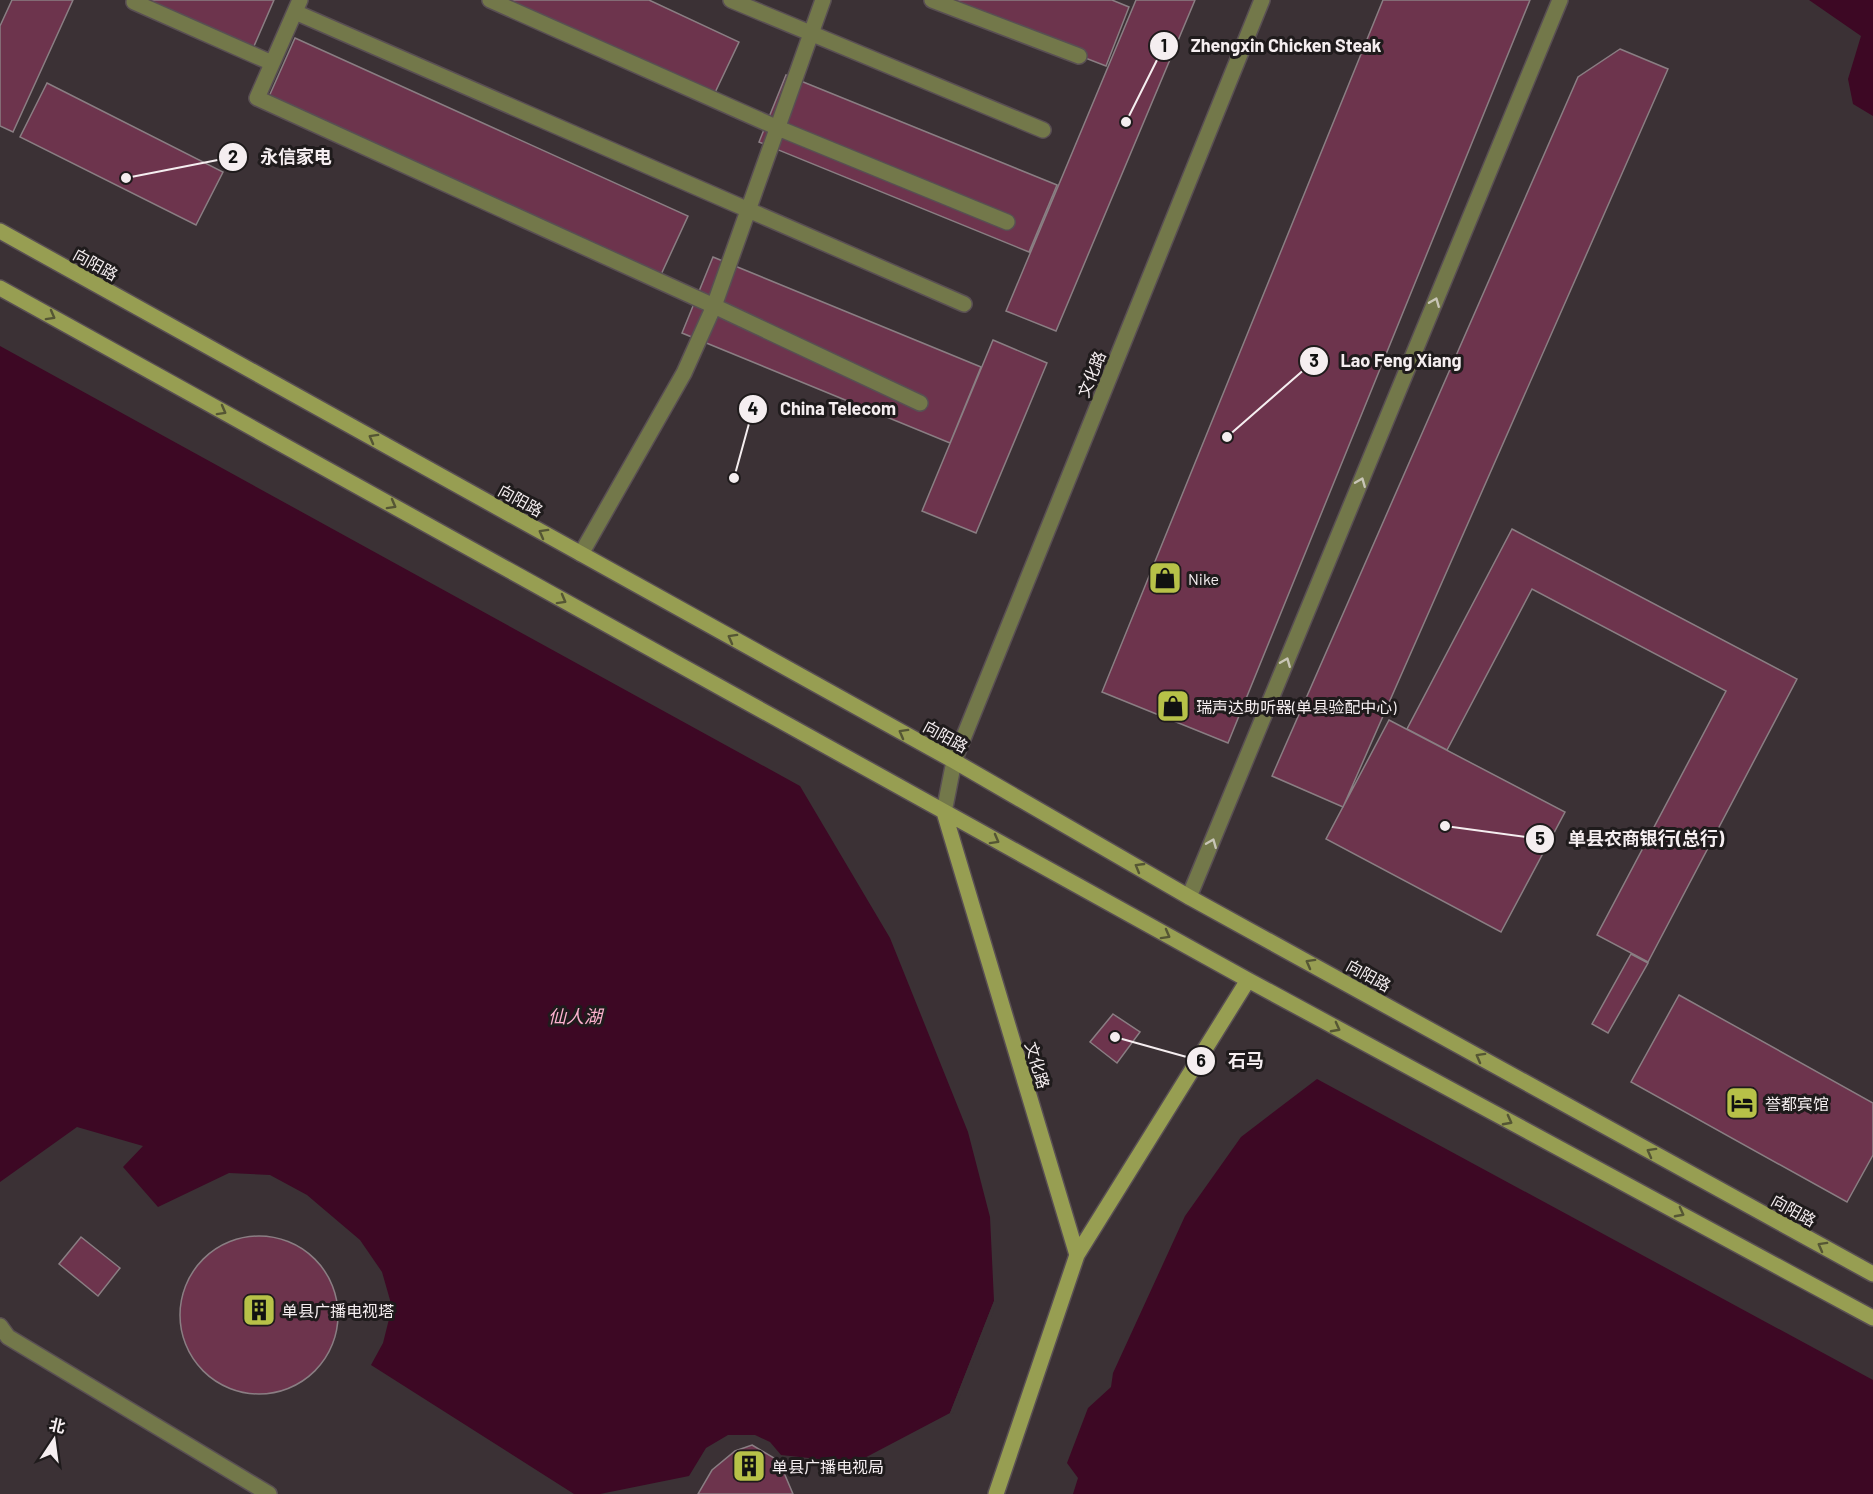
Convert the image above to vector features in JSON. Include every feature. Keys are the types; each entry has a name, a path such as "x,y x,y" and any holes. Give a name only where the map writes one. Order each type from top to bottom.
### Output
{"main road":[{"name":"向阳路","path":"0,231 954,761 1189,897 1873,1274"},
{"path":"0,288 1248,980 1873,1318"},
{"name":"文化路","path":"944,812 1077,1255"},
{"path":"996,1494 1077,1255 1248,980"}],"street":[{"path":"490,0 778,128 1007,222"},
{"path":"731,0 1043,130"},
{"path":"581,554 684,373 714,306 823,0"},
{"path":"932,0 1079,56"},
{"name":"文化路","path":"944,812 954,761 1262,0"},
{"path":"1189,897 1560,0"},
{"path":"134,2 272,63"},
{"path":"920,403 714,306 257,98 272,63 298,6 964,304"},
{"path":"0,1326 8,1337 268,1494"}],"water":[{"path":"1809,0 1873,0 1873,116 1853,104 1848,79 1861,36"},
{"name":"仙人湖","path":"0,346 800,786 890,938 968,1132 990,1217 994,1301 950,1413 855,1463 781,1455 770,1442 755,1435 728,1435 706,1448 689,1476 600,1494 574,1494 371,1365 383,1343 392,1307 382,1272 360,1240 307,1195 270,1175 229,1173 158,1207 123,1167 143,1146 77,1127 0,1182"},
{"path":"1317,1079 1873,1380 1873,1494 1073,1494 1078,1478 1067,1463 1088,1408 1111,1387 1113,1373 1185,1216 1241,1137"}],"pier":[{"path":"994,1301 997,1302 953,1414 950,1413"}],"building":[{"path":"12,0 73,0 13,132 0,126 0,26"},
{"path":"130,0 274,0 251,53"},
{"path":"495,0 649,0 739,42 711,101"},
{"path":"935,0 1112,0 1129,7 1106,66"},
{"path":"1136,0 1195,0 1056,331 1006,311"},
{"path":"1383,0 1530,0 1228,743 1102,692"},
{"path":"295,38 688,216 659,279 267,101"},
{"path":"1620,49 1668,69 1343,807 1272,776 1578,77"},
{"path":"786,75 1057,185 1029,252 759,142"},
{"path":"47,83 223,172 196,225 20,137"},
{"path":"713,257 981,367 950,443 682,333"},
{"path":"993,340 1047,363 976,533 922,511"},
{"path":"1512,529 1797,679 1648,962 1597,935 1726,691 1532,589 1447,750 1407,729"},
{"path":"1389,720 1565,812 1501,932 1326,839"},
{"path":"1631,954 1648,963 1608,1033 1592,1024"},
{"path":"1679,995 1873,1103 1873,1155 1847,1202 1631,1082"},
{"path":"1113,1014 1140,1032 1117,1063 1090,1042"},
{"name":"单县广播电视塔","path":"259,1236 289,1242 315,1259 332,1285 338,1315 332,1345 315,1371 289,1388 259,1394 229,1388 203,1371 186,1345 180,1315 186,1285 203,1259 229,1242"},
{"path":"81,1237 120,1268 98,1296 59,1264"},
{"name":"单县广播电视局","path":"752,1445 779,1461 793,1494 698,1494 712,1470 735,1451"}],"place":[{"name":"Zhengxin Chicken Steak","path":"1126,122"},
{"name":"永信家电","path":"126,178"},
{"name":"Lao Feng Xiang","path":"1227,437"},
{"name":"China Telecom","path":"734,478"},
{"name":"Nike","path":"1165,578"},
{"name":"瑞声达助听器(单县验配中心)","path":"1173,706"},
{"name":"单县农商银行(总行)","path":"1445,826"},
{"name":"石马","path":"1115,1037"},
{"name":"誉都宾馆","path":"1742,1103"},
{"name":"单县广播电视塔","path":"259,1310"},
{"name":"单县广播电视局","path":"749,1466"}]}
